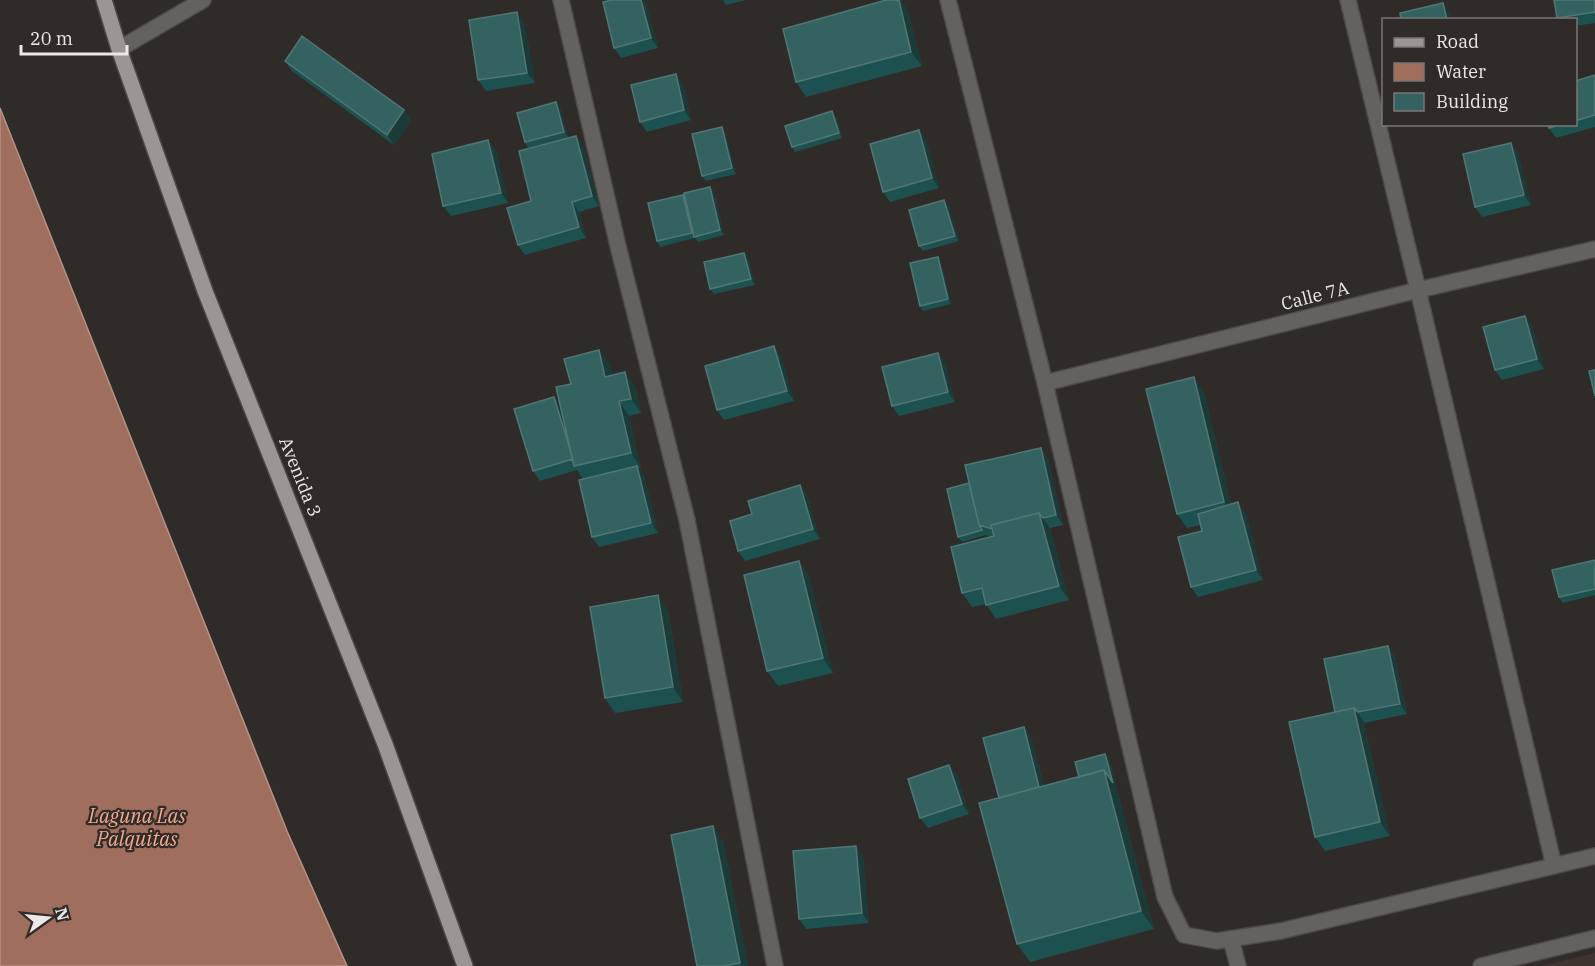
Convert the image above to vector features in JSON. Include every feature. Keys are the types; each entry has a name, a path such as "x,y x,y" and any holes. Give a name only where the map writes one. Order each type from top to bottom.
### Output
{"main road":[{"name":"Avenida 3","path":"104,0 119,49 206,291 385,744 465,966"}],"street":[{"path":"119,49 203,0"},
{"path":"561,0 618,246 687,520 776,966"},
{"path":"948,0 1045,383 1165,897 1184,935 1217,941 1281,931 1595,856"},
{"path":"1348,0 1554,866"},
{"name":"Calle 7A","path":"1045,383 1418,290 1595,249"},
{"path":"1481,966 1595,938"},
{"path":"1231,939 1238,966"}],"shaded area":[{"path":"1595,953 1595,966 1540,966"}],"water":[{"name":"Laguna Las Palquitas","path":"0,108 287,831 347,966 0,966"}],"building":[{"path":"641,0 651,38 614,48 603,2"},
{"path":"886,0 899,0 911,52 796,82 783,29"},
{"path":"1554,0 1595,0 1595,12 1557,18"},
{"path":"1443,3 1447,18 1401,18 1400,13"},
{"path":"517,12 527,73 478,80 469,20"},
{"path":"302,36 404,110 387,135 285,61"},
{"path":"676,74 684,110 640,122 631,85"},
{"path":"1595,75 1595,115 1577,120 1577,80"},
{"path":"556,102 564,132 525,142 517,113"},
{"path":"832,111 839,133 792,147 785,126"},
{"path":"722,127 732,168 702,176 692,134"},
{"path":"919,130 932,178 883,192 870,144"},
{"path":"576,136 592,196 572,202 579,227 518,245 507,208 531,201 519,151"},
{"path":"488,140 501,193 443,206 432,154"},
{"path":"1511,143 1524,195 1475,207 1463,154"},
{"path":"710,187 720,230 694,237 684,193"},
{"path":"683,195 692,233 657,241 648,203"},
{"path":"944,200 955,236 919,246 909,210"},
{"path":"744,253 751,279 710,289 704,262"},
{"path":"938,257 948,299 920,306 910,263"},
{"path":"1525,316 1537,359 1495,370 1483,327"},
{"path":"774,346 787,391 717,410 705,366"},
{"path":"599,350 605,377 625,372 631,399 619,401 631,453 574,466 556,387 571,384 564,359"},
{"path":"938,353 948,392 892,406 882,367"},
{"path":"1595,370 1595,396 1589,371"},
{"path":"1194,377 1224,502 1177,514 1146,389"},
{"path":"554,397 573,459 533,471 514,409"},
{"path":"1041,448 1056,515 1043,518 1039,513 991,525 992,529 979,525 965,465"},
{"path":"637,466 651,523 592,537 579,480"},
{"path":"969,483 982,530 958,537 947,489"},
{"path":"800,485 813,529 738,551 730,521 752,514 748,501"},
{"path":"1238,502 1256,570 1191,587 1178,537 1202,531 1198,514"},
{"path":"1039,513 1059,586 986,605 982,588 962,593 951,547 994,536 991,525"},
{"path":"1595,560 1595,589 1559,597 1552,570"},
{"path":"799,561 823,658 767,671 744,575"},
{"path":"658,595 673,687 605,698 590,607"},
{"path":"1388,646 1400,704 1358,712 1354,708 1335,712 1324,659"},
{"path":"1354,708 1380,822 1315,837 1289,722"},
{"path":"1024,727 1039,787 999,798 983,738"},
{"path":"1105,754 1113,783 1104,770 1079,777 1075,762"},
{"path":"949,765 962,804 920,818 908,779"},
{"path":"1104,770 1141,911 1017,944 979,803"},
{"path":"713,826 740,963 723,966 697,966 671,835"},
{"path":"856,846 862,913 799,919 793,851"}]}
